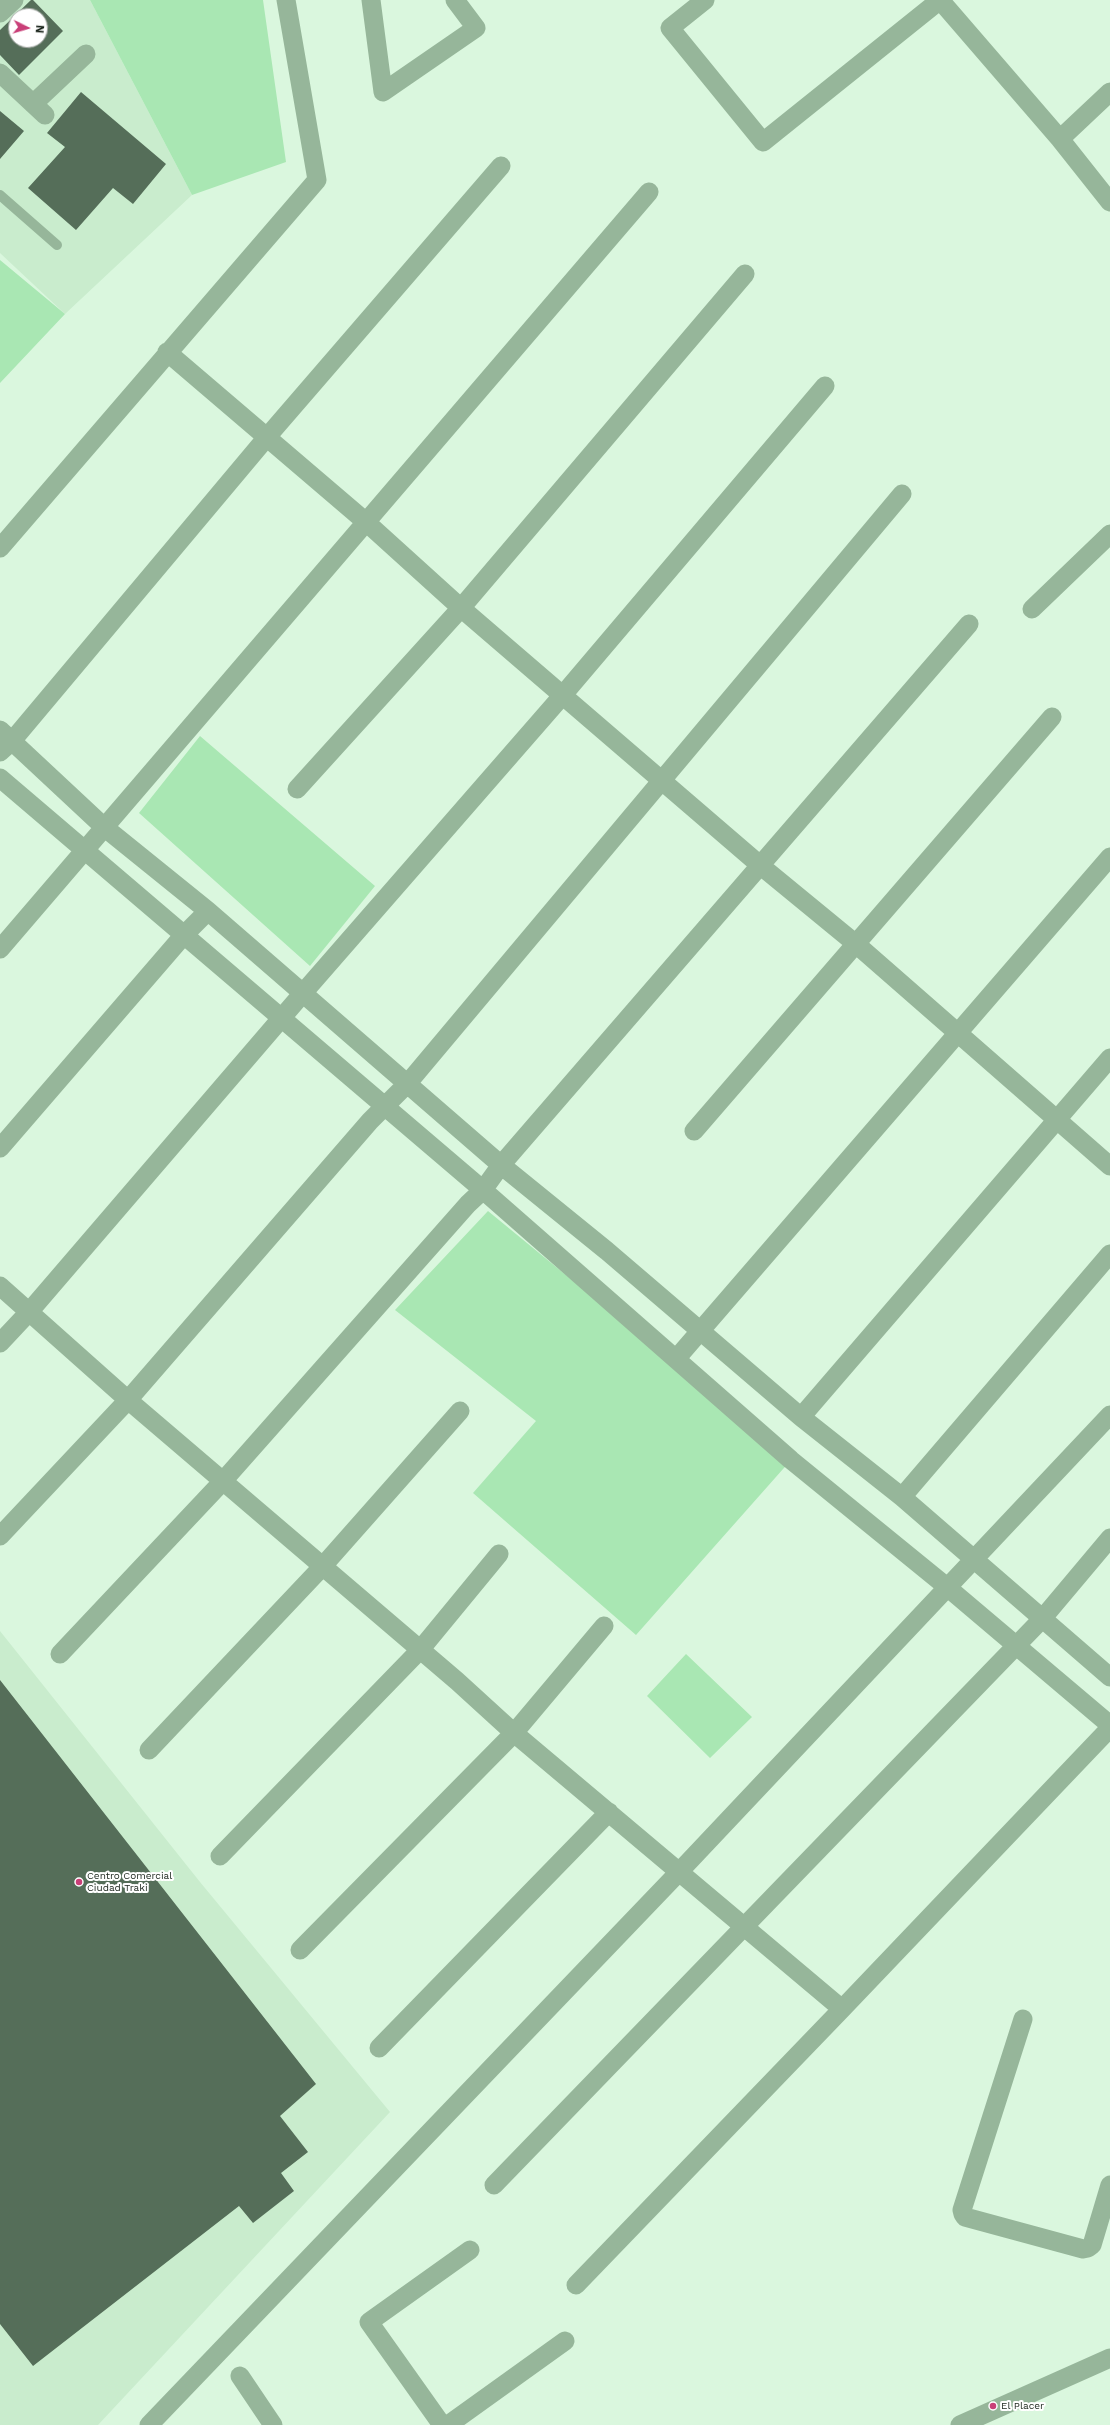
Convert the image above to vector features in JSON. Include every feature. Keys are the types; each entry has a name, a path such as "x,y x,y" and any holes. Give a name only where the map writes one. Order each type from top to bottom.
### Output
{"street":[{"path":"0,13 14,0"},
{"path":"0,548 167,352 317,180 286,0"},
{"path":"371,0 383,92 476,28 455,0"},
{"path":"705,0 670,28 763,142 940,0 1060,139 1110,202"},
{"path":"0,73 39,109 86,54"},
{"path":"1060,139 1110,92"},
{"path":"502,166 4,741 104,827 208,912 502,1165 701,1331 801,1417 902,1497 1110,1677"},
{"path":"0,949 86,851 104,827 649,192"},
{"path":"297,789 461,608 745,274"},
{"path":"167,352 366,522 461,608 562,696 761,866 856,944 1110,1166"},
{"path":"0,1343 29,1312 303,993 562,696 825,386"},
{"path":"0,1536 128,1400 384,1106 408,1083 902,494"},
{"path":"1032,608 1110,534"},
{"path":"60,1654 223,1481 463,1210 483,1190 502,1165 969,624"},
{"path":"694,1131 1052,717"},
{"path":"0,778 183,936 483,1190 792,1460 947,1587 1110,1726 842,2009 576,2285"},
{"path":"676,1359 1110,857"},
{"path":"0,1148 183,936 208,912"},
{"path":"801,1417 1110,1058"},
{"path":"902,1497 1110,1254"},
{"path":"0,1286 128,1400 420,1650 514,1733 842,2009"},
{"path":"148,1750 322,1567 460,1411"},
{"path":"149,2425 679,1872 1110,1415"},
{"path":"494,2185 1042,1619 1110,1538"},
{"path":"220,1856 420,1650 499,1554"},
{"path":"300,1950 514,1733 604,1626"},
{"path":"379,2048 608,1812"},
{"path":"1023,2019 962,2210 963,2214 965,2217 1088,2248 1092,2245 1110,2185"},
{"path":"442,2425 369,2322 470,2250"},
{"path":"448,2425 565,2341"},
{"path":"960,2425 1110,2358"},
{"path":"240,2376 273,2425"}],"lane":[{"path":"0,195 57,245"}],"shaded area":[{"path":"0,0 90,0 192,195 65,314 0,253"},
{"name":"Centro Comercial Ciudad Traki","path":"0,1631 200,1882 390,2112 98,2425 0,2425"}],"green space":[{"path":"90,0 263,0 286,162 192,195"},
{"path":"0,260 65,314 0,383"},
{"path":"200,736 375,886 310,966 139,813"},
{"path":"488,1211 791,1460 636,1635 473,1493 536,1421 395,1310"},
{"path":"686,1654 752,1717 710,1758 647,1696"}],"building":[{"path":"31,0 33,0 41,8 23,8"},
{"path":"48,16 63,31 48,46"},
{"path":"8,22 8,48 46,48 19,75 0,55 0,30"},
{"path":"81,92 166,164 133,204 113,188 76,230 28,188 65,147 47,133"},
{"path":"0,111 24,131 0,159"},
{"name":"Centro Comercial Ciudad Traki","path":"0,1680 316,2084 280,2116 308,2152 281,2173 294,2191 253,2223 239,2206 33,2366 0,2324"}],"place":[{"name":"Centro Comercial Ciudad Traki","path":"79,1882"},
{"name":"El Placer","path":"993,2406"}]}
